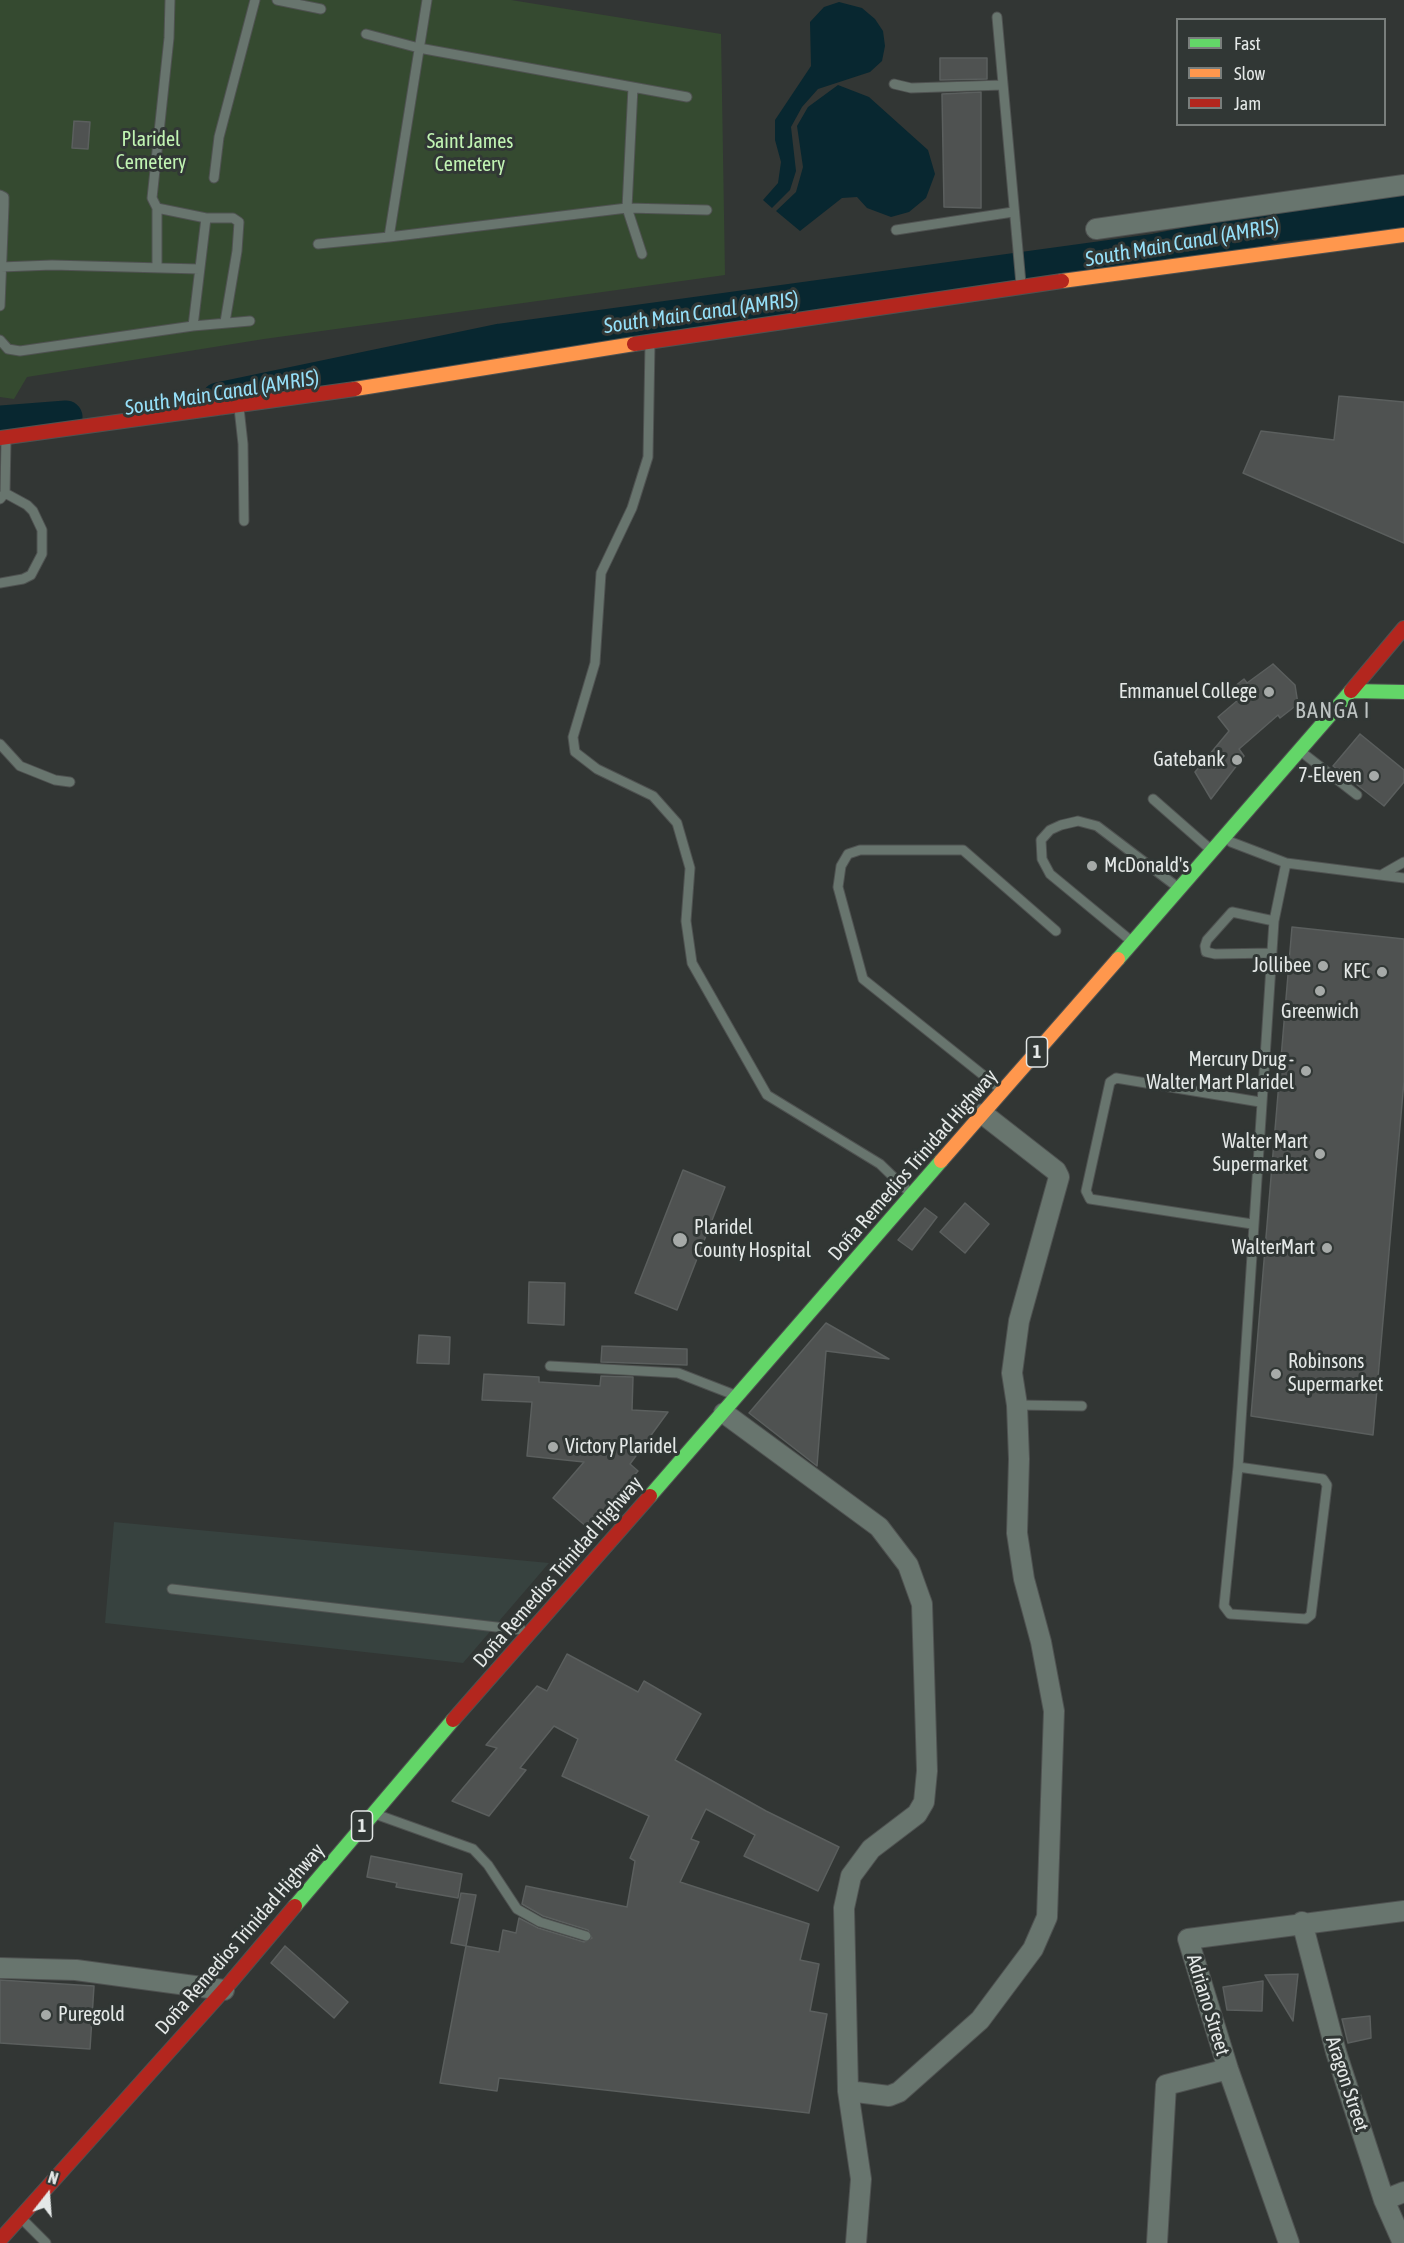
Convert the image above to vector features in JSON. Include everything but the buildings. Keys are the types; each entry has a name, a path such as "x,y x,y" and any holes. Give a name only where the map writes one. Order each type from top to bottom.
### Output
{"main road":[{"path":"3,438 238,405 1020,281 1404,235"},
{"name":"Doña Remedios Trinidad Highway","path":"0,2240 224,1990 373,1813 738,1397 1002,1090 1214,852 1404,628"},
{"path":"1351,692 1404,692"}],"street":[{"path":"1096,229 1404,185"},
{"path":"848,2091 889,2096 899,2092 980,2020 1033,1949 1047,1917 1054,1711 1041,1642 1024,1579 1017,1533 1019,1460 1017,1405 1012,1373 1019,1321 1059,1177 1056,1171 983,1114"},
{"path":"724,1413 879,1527 908,1565 922,1604 927,1771 924,1802 917,1814 871,1849 851,1876 844,1908 848,2091 861,2179 856,2243"},
{"name":"Adriano Street","path":"1289,2243 1228,2069 1188,1939 1404,1912"},
{"name":"Aragon Street","path":"1302,1923 1336,2052 1384,2199 1403,2243"},
{"path":"0,1968 76,1970 224,1990"},
{"path":"1157,2243 1166,2085 1228,2069"},
{"path":"1384,2199 1404,2193"}],"lane":[{"path":"156,267 157,208 152,198 169,38 170,0"},
{"path":"213,178 219,137 255,0"},
{"path":"277,0 321,9"},
{"path":"389,237 427,0"},
{"path":"997,16 1015,245 1020,281"},
{"path":"366,34 419,48 687,97"},
{"path":"894,84 911,88 1003,85"},
{"path":"633,87 627,208 642,254"},
{"path":"0,195 4,197 0,306"},
{"path":"157,208 206,218 233,218 239,222 225,322"},
{"path":"318,244 627,208 707,210"},
{"path":"896,230 1013,212"},
{"path":"193,326 206,218"},
{"path":"1,267 52,265 199,269"},
{"path":"0,340 8,349 20,351 193,326 250,321"},
{"path":"650,341 648,456 632,508 601,573 595,663 573,737 575,752 597,770 653,796 677,823 690,868 686,921 692,963 768,1095 880,1164 913,1195"},
{"path":"238,405 243,444 244,521"},
{"path":"0,583 23,579 31,575 42,554 42,530 33,511 27,505 3,496 3,438"},
{"path":"0,744 20,766 55,780 70,782"},
{"path":"1300,751 1357,795"},
{"path":"1153,799 1214,852"},
{"path":"1133,943 1050,874 1042,859 1041,840 1050,830 1061,825 1078,821 1097,826 1180,889"},
{"path":"1225,839 1286,863 1404,878"},
{"path":"1002,1090 863,979 838,887 840,866 848,854 860,850 963,850 1056,931"},
{"path":"1383,874 1404,862"},
{"path":"1238,1467 1323,1479 1327,1485 1311,1615 1306,1619 1230,1614 1224,1606 1238,1467 1260,1102 1274,921 1286,863"},
{"path":"1272,953 1215,954 1206,952 1205,946 1207,940 1232,912 1274,921"},
{"path":"1252,1224 1090,1199 1086,1191 1110,1082 1116,1078 1260,1102"},
{"path":"550,1366 678,1373 738,1397"},
{"path":"1017,1405 1082,1406"},
{"path":"172,1589 532,1631"},
{"path":"373,1813 473,1849 488,1864 517,1909 540,1922 586,1936"},
{"path":"20,2217 46,2243"}],"shaded area":[{"path":"114,1522 549,1563 463,1663 105,1623"}],"green space":[{"path":"0,0 511,0 721,34 725,275 264,339 27,377 14,399 0,397"}],"water":[{"path":"839,2 862,8 875,19 883,31 885,46 882,61 870,72 818,89 802,107 791,127 796,171 790,190 772,208 763,200 778,183 781,162 775,140 775,120 811,66 810,22 824,7"},
{"path":"838,85 869,97 928,150 935,174 926,198 909,212 891,217 867,208 857,197 842,198 800,231 776,211 796,192 803,167 797,126 808,107"}],"waterway":[{"name":"South Main Canal (AMRIS)","path":"218,399 501,340 1156,250 1283,225 1404,212"},
{"name":"South Main Canal (AMRIS)","path":"0,422 66,417"}],"traffic: fast":[{"path":"1118,959 1351,691 1404,692"},
{"path":"650,1496 941,1161"},
{"path":"295,1906 453,1720"}],"traffic: slow":[{"path":"1062,281 1404,235"},
{"path":"355,389 634,344"},
{"path":"941,1161 1118,959"}],"traffic: jam":[{"path":"634,344 1062,281"},
{"path":"0,438 355,389"},
{"path":"1351,691 1404,628"},
{"path":"453,1720 650,1496"},
{"path":"0,2240 224,1990 295,1906"}],"place":[{"name":"Emmanuel College","path":"1269,692"},
{"name":"Gatebank","path":"1237,760"},
{"name":"7-Eleven","path":"1374,776"},
{"name":"McDonald's","path":"1092,866"},
{"name":"Jollibee","path":"1323,966"},
{"name":"KFC","path":"1382,972"},
{"name":"Greenwich","path":"1320,991"},
{"name":"Mercury Drug - Walter Mart Plaridel","path":"1306,1071"},
{"name":"Walter Mart Supermarket","path":"1320,1154"},
{"name":"Plaridel County Hospital","path":"680,1240"},
{"name":"WalterMart","path":"1327,1248"},
{"name":"Robinsons Supermarket","path":"1276,1374"},
{"name":"Victory Plaridel","path":"553,1447"},
{"name":"Puregold","path":"46,2015"}],"district":[{"name":"BANGA I","path":"1333,711"}],"park label":[{"name":"Plaridel Cemetery","path":"151,152"},
{"name":"Saint James Cemetery","path":"470,154"}]}
